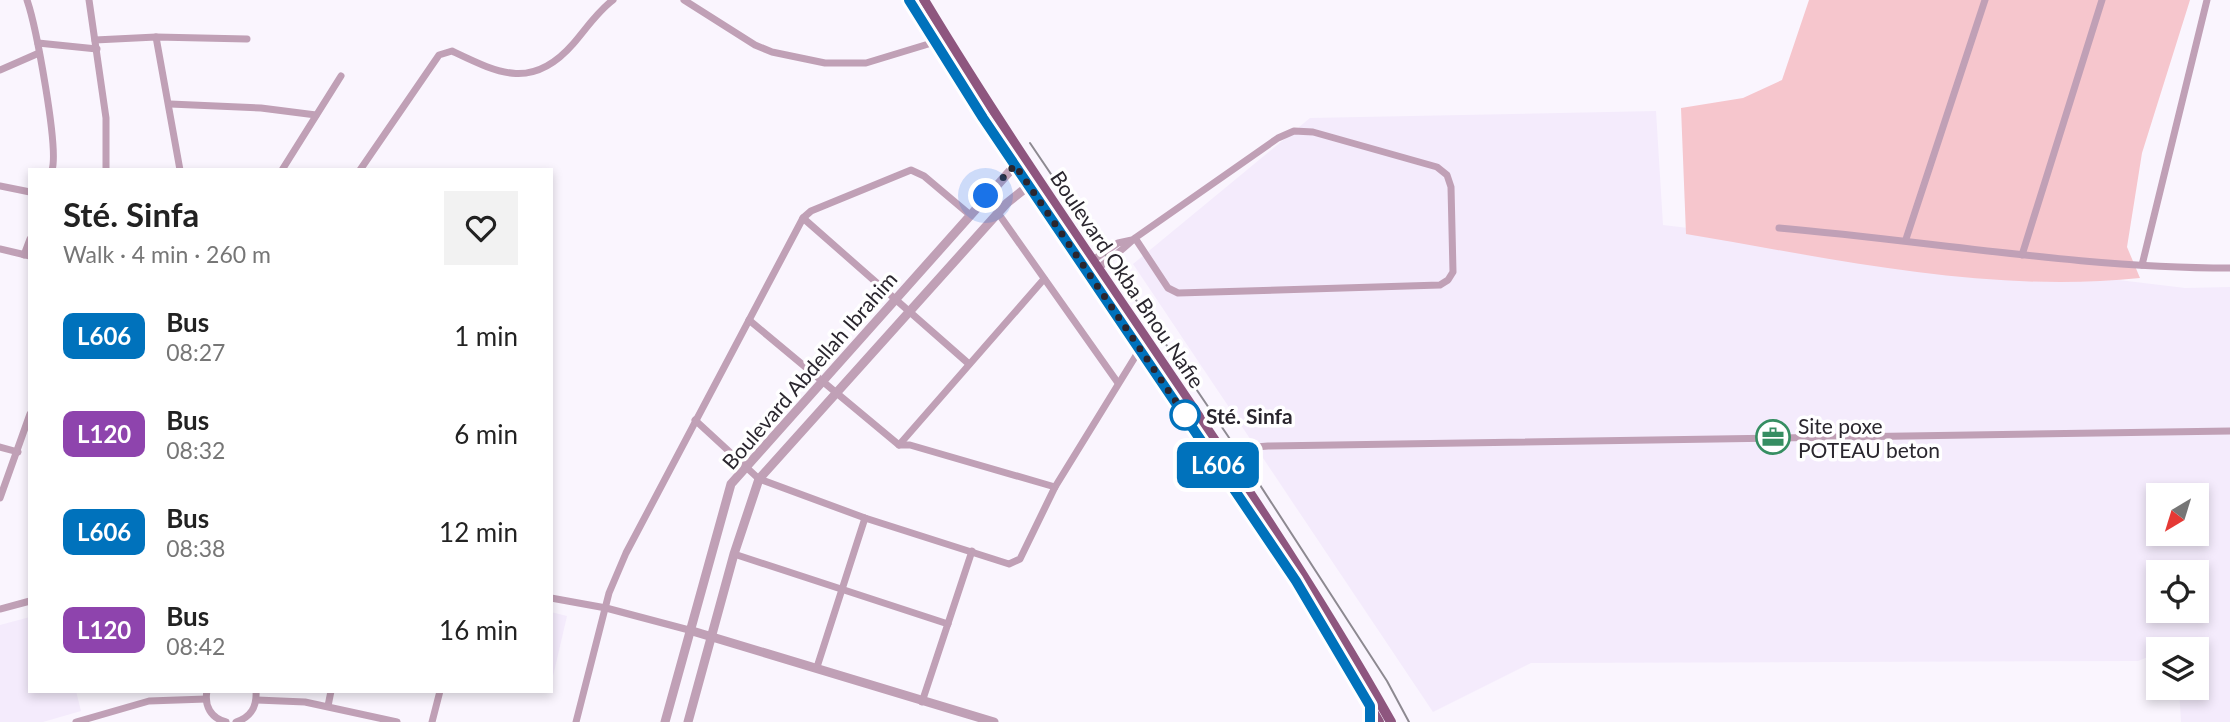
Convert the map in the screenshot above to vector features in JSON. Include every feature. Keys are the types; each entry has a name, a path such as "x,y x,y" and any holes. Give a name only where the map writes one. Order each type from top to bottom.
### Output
{"main road":[{"name":"Boulevard Okba Bnou Nafie","path":"909,0 935,42 1019,161"},
{"name":"Boulevard Okba Bnou Nafie","path":"924,0 1032,182 1222,450 1316,593 1391,722"},
{"name":"Boulevard Okba Bnou Nafie","path":"1090,267 1140,349 1303,592 1379,722"},
{"path":"1370,706 1370,722"}],"street":[{"path":"27,0 38,43 54,151 52,168"},
{"path":"89,0 106,118 106,168"},
{"path":"361,168 439,55 452,51 492,71 532,73 570,47 613,0"},
{"path":"684,0 755,45 772,52 825,63 866,63 935,42"},
{"path":"1906,239 1985,0"},
{"path":"2022,255 2102,0"},
{"path":"2142,265 2207,0"},
{"path":"38,43 96,44 156,37 247,39"},
{"path":"156,37 180,168"},
{"path":"0,69 39,53"},
{"path":"283,168 341,76"},
{"path":"170,104 261,108 316,115"},
{"path":"1090,267 1124,251 1133,239 1278,138 1294,131 1312,131 1437,167 1447,175 1451,187 1453,272 1448,280 1437,286 1178,293 1168,288 1133,239"},
{"name":"Boulevard Abdellah Ibrahim","path":"665,722 731,484 1019,161"},
{"path":"576,722 609,593 626,553 803,218 811,211 911,170 924,176 969,215"},
{"name":"Boulevard Abdellah Ibrahim","path":"688,722 734,554 759,480 998,213 1032,182"},
{"path":"0,186 28,192"},
{"path":"998,213 1118,383"},
{"path":"803,218 969,364"},
{"path":"1779,228 1906,239 2022,255 2142,265 2230,268"},
{"path":"0,249 27,256"},
{"path":"899,445 1044,279"},
{"path":"749,320 899,445 910,444 1055,487"},
{"path":"695,420 759,480 865,518 1009,564 1020,559 1055,487 1140,349"},
{"path":"0,498 28,420"},
{"path":"1208,451 1268,446 2230,431"},
{"path":"0,447 18,452"},
{"path":"817,667 865,518"},
{"path":"922,702 972,551"},
{"path":"734,554 948,624"},
{"path":"553,598 606,608 712,636 980,720 994,722"},
{"path":"0,609 28,601"},
{"path":"236,722 247,717 257,700 256,693"},
{"path":"328,706 331,693"},
{"path":"432,722 439,693"},
{"path":"76,722 149,701 206,695 213,715 226,722"},
{"path":"257,700 305,702 397,722"}],"shaded area":[{"path":"1809,0 2190,0 2142,153 2127,247 2140,278 2083,282 1969,278 1855,263 1686,234 1681,108 1743,98 1782,80"},
{"path":"1656,111 1663,225 2185,288 2230,287 2230,722 2181,722 2180,700 2209,700 2209,637 2146,637 2146,658 2138,661 1531,663 1433,712 1133,264 1310,118"},
{"path":"553,612 567,616 553,676"},
{"path":"28,618 28,693 76,693 81,711 43,722 0,722 0,625"}],"tram line":[{"path":"1030,143 1236,448 1387,681 1409,722"}],"bus line":[{"name":"L606","path":"909,0 983,118 1296,581 1370,706 1370,722"}],"place":[{"name":"Sté. Sinfa","path":"1185,415"},
{"name":"Site poxe POTEAU beton","path":"1773,437"}],"route":[{"path":"986,196 1015,165 1185,415"}]}
